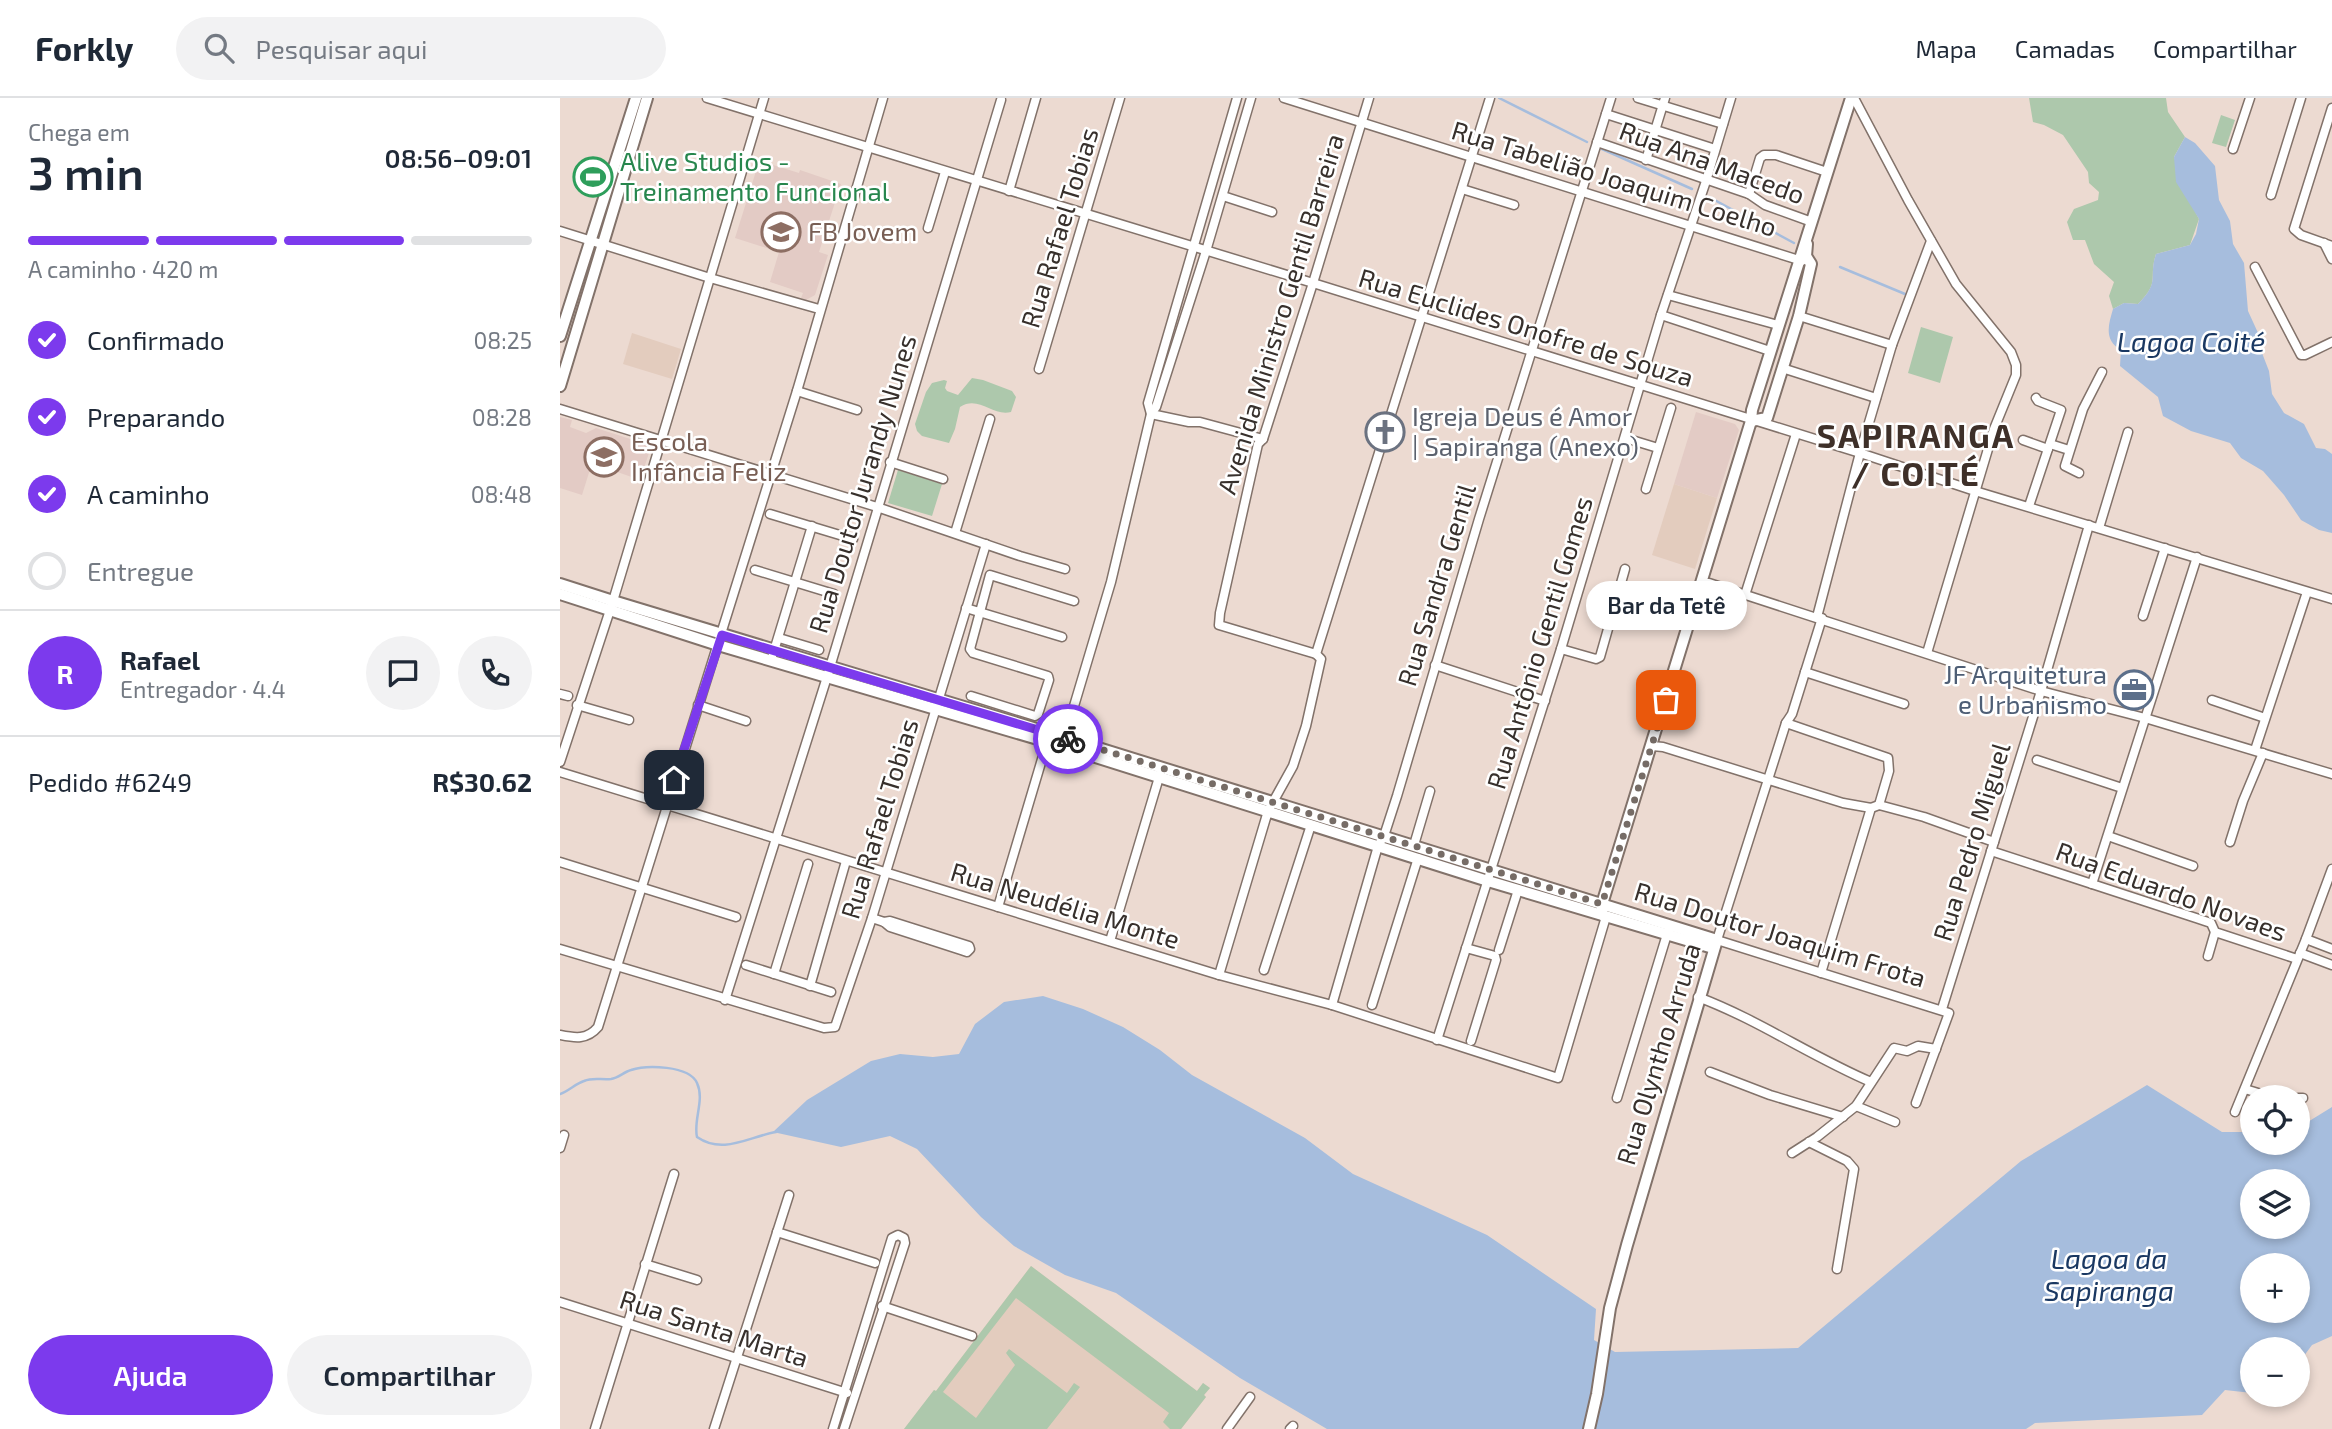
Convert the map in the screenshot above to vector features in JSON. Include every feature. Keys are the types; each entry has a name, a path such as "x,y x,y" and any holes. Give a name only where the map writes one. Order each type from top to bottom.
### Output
{"street":[{"path":"560,336 636,98"},
{"path":"560,386 647,98"},
{"name":"Rua Euclides Onofre de Souza","path":"707,98 2332,599"},
{"path":"560,762 662,440 764,98"},
{"path":"560,1035 586,1037 598,1027 797,391 883,98"},
{"path":"1009,191 1036,98"},
{"name":"Rua Rafael Tobias","path":"1039,369 1120,98"},
{"path":"1151,414 1148,403 1237,98"},
{"path":"1063,742 1111,582 1151,414 1156,407 1206,251 1251,98"},
{"name":"Rua Tabelião Joaquim Coelho","path":"1284,98 1811,264"},
{"name":"Avenida Ministro Gentil Barreira","path":"1317,653 1219,625 1224,591 1258,444 1263,439 1313,284 1369,98"},
{"path":"1219,975 1271,807 1293,766 1306,726 1321,659 1317,653 1490,98"},
{"name":"Rua Sandra Gentil","path":"1332,1006 1611,98"},
{"path":"1638,98 1664,102 1723,124"},
{"path":"2233,149 2250,98"},
{"path":"2271,195 2301,98"},
{"name":"Rua Antônio Gentil Gomes","path":"1437,1040 1562,649 1661,315 1706,181 1729,99"},
{"name":"Rua Doutor Jurandy Nunes","path":"725,1000 1002,100"},
{"path":"1602,909 1770,351 1852,101"},
{"path":"1852,101 1956,284 2011,352 2016,365 2016,375 1994,429 1927,653"},
{"path":"1646,160 1664,102"},
{"path":"2332,108 2294,229 2298,234 2328,244 2332,259"},
{"path":"1606,114 1715,149"},
{"name":"Rua Ana Macedo","path":"1597,142 1749,194 1765,205 1812,222"},
{"path":"1749,194 1760,158 1764,155 1776,155 1827,172"},
{"path":"928,228 945,172"},
{"path":"1462,189 1514,205"},
{"path":"1223,196 1272,212"},
{"path":"560,231 819,309"},
{"path":"1751,421 1767,418 1799,316 1811,264 1806,256 1807,241"},
{"name":"Rua Olyntho Arruda","path":"1589,1429 1610,1308 1640,1196 1698,996 1805,672 1860,453 1892,345 1931,241"},
{"path":"2255,267 2301,355 2332,342"},
{"path":"1668,295 1778,326"},
{"path":"1661,315 1770,351"},
{"path":"1799,316 1892,345"},
{"path":"1782,368 1876,398"},
{"path":"2079,473 2064,466 2083,409 2102,372"},
{"path":"797,391 857,410"},
{"path":"2029,506 2061,410 2036,398"},
{"path":"1646,489 1671,408"},
{"path":"560,409 877,507 1065,569"},
{"path":"1151,414 1200,422 1263,439"},
{"path":"955,533 990,419"},
{"path":"2099,528 2128,432"},
{"path":"1745,595 1796,434"},
{"path":"1625,438 1658,448"},
{"path":"2023,440 2069,450"},
{"path":"890,462 943,479"},
{"path":"770,514 853,539"},
{"name":"Rua Pedro Miguel","path":"1936,1049 1950,1013 1942,1009 2041,691 2089,525"},
{"path":"773,655 812,526"},
{"name":"Rua Rafael Tobias","path":"725,1000 824,1028 831,1029 836,1026 872,918 986,544"},
{"path":"2143,616 2165,548"},
{"path":"2092,884 2196,557"},
{"path":"1562,649 1596,660 1600,657 1625,569"},
{"path":"755,570 834,594"},
{"path":"971,696 1035,716 1049,680 1048,676 973,653 970,646 991,575 1074,601"},
{"path":"1702,583 1820,617 2041,691 2145,718 2332,774"},
{"name":"Rua Doutor Joaquim Frota","path":"560,584 611,605 720,640 1063,742 1381,841 1419,858 1490,876 1942,1009"},
{"path":"2230,842 2259,751 2265,718 2307,592"},
{"name":"Rua Doutor Joaquim Frota","path":"560,594 611,605"},
{"path":"966,608 1062,637"},
{"path":"779,638 819,650"},
{"path":"1435,665 1545,701"},
{"path":"1805,672 1904,704"},
{"path":"2213,700 2265,718"},
{"path":"577,705 629,720"},
{"path":"698,705 746,721"},
{"path":"1786,723 1888,758 1889,771 1875,806 1821,973"},
{"path":"998,907 1049,738"},
{"path":"1651,746 1664,747 1843,803 1875,806 1924,817 1994,842"},
{"path":"2037,760 2122,788"},
{"name":"Rua Neudélia Monte","path":"560,772 1219,975 1332,1006 1558,1078 1605,920 1602,909"},
{"path":"1110,940 1161,773"},
{"path":"1414,845 1430,791"},
{"name":"Rua Doutor Joaquim Frota","path":"1271,807 1311,825 1381,841 1414,845 1518,890 1602,909"},
{"path":"1264,970 1311,825"},
{"path":"2108,836 2193,866"},
{"name":"Rua Eduardo Novaes","path":"1991,851 2211,923 2216,932 2298,956"},
{"path":"1372,1005 1419,858"},
{"path":"810,986 846,861"},
{"path":"560,862 736,917"},
{"path":"774,974 808,864"},
{"name":"Rua Eduardo Novaes","path":"2247,1085 2332,869"},
{"path":"1499,950 1518,890"},
{"path":"872,918 884,922 890,928 967,952 970,949 969,946 890,921 884,922"},
{"path":"1617,1098 1668,929"},
{"path":"2208,956 2216,932"},
{"path":"2306,939 2332,949"},
{"path":"1466,948 1495,956 1496,960 1471,1041"},
{"path":"560,949 725,1000"},
{"path":"2298,956 2332,965"},
{"path":"746,965 831,992"},
{"path":"1698,996 1804,1047 1842,1070 1871,1082"},
{"path":"1792,1153 1856,1106 1894,1048 1907,1051 1918,1046 1936,1049 1916,1103"},
{"path":"1710,1072 1770,1095 1843,1117"},
{"name":"Rua Eduardo Novaes","path":"2235,1112 2240,1100"},
{"path":"1856,1106 1895,1122"},
{"path":"560,1148 564,1135"},
{"path":"1810,1142 1847,1161 1854,1169 1837,1269"},
{"path":"595,1429 674,1174"},
{"path":"714,1429 789,1195"},
{"path":"777,1233 875,1263"},
{"path":"832,1429 892,1238 901,1236 905,1243 844,1429"},
{"path":"645,1264 697,1280"},
{"name":"Rua Santa Marta","path":"560,1302 855,1396"},
{"path":"872,1303 972,1336"},
{"path":"1227,1429 1250,1396"}],"shaded area":[{"name":"FB Jovem","path":"754,159 799,173 800,170 841,184 819,252 828,255 815,295 806,300 801,298 803,293 770,282 779,252 735,238 757,168 752,166"},
{"path":"632,333 681,349 672,379 623,364"},
{"path":"1696,412 1735,424 1739,430 1717,498 1674,484"},
{"name":"Escola Infância Feliz","path":"560,417 572,420 570,427 586,433 596,428 646,444 650,450 640,480 592,463 582,495 560,488"},
{"path":"1674,484 1717,498 1695,569 1652,555"},
{"path":"1031,1266 1197,1391 1203,1383 1210,1388 1181,1429 904,1429"}],"green space":[{"path":"2029,98 2166,98 2168,112 2185,137 2174,157 2199,219 2190,245 2156,254 2152,285 2138,304 2124,303 2113,309 2109,296 2114,282 2094,264 2085,240 2073,240 2067,222 2074,209 2098,200 2099,192 2089,183 2088,172 2063,135 2033,122"},
{"path":"2221,115 2235,120 2226,147 2212,143"},
{"path":"1921,327 1953,337 1940,383 1908,373"},
{"path":"972,378 1012,391 1016,397 1011,412 998,412 973,403 967,404 960,407 949,443 922,436 915,424 932,383 947,381 947,391 958,395"},
{"path":"898,470 942,484 932,516 888,503"},
{"path":"1031,1266 1197,1391 1203,1383 1210,1388 1181,1429 1170,1429 1163,1422 1169,1413 1016,1298 943,1392 976,1418 1015,1365 1006,1353 1009,1349 1067,1393 1074,1383 1080,1387 1047,1429 904,1429"}],"water":[{"name":"Lagoa Coité","path":"2185,137 2195,143 2215,166 2219,200 2230,221 2233,244 2244,263 2248,311 2259,335 2272,394 2284,413 2304,424 2316,448 2325,449 2332,454 2332,533 2319,530 2301,520 2263,471 2241,458 2230,443 2191,431 2163,416 2158,397 2120,366 2121,350 2112,342 2109,332 2113,309 2124,303 2138,304 2152,284 2156,254 2190,245 2196,234 2199,219 2176,182 2174,157"},
{"name":"Lagoa da Sapiranga","path":"1043,996 1083,1009 1123,1027 1160,1050 1192,1075 1305,1138 1353,1174 1487,1235 1596,1309 1594,1340 1615,1352 1798,1348 2021,1161 2147,1085 2222,1132 2240,1132 2240,1155 2310,1155 2310,1121 2332,1107 2332,1336 2310,1348 2310,1337 2240,1337 2240,1392 2225,1390 2202,1415 2035,1423 2026,1429 1327,1429 1240,1378 1116,1293 1065,1275 1014,1246 981,1217 917,1149 890,1136 841,1147 773,1132 807,1100 871,1061 900,1054 933,1057 959,1054 975,1024 1004,1002"}],"waterway":[{"path":"1499,98 1587,142"},
{"path":"1602,149 1692,189"},
{"path":"1709,197 1794,243"},
{"path":"1840,267 1905,294"},
{"path":"560,1094 587,1080 611,1079 638,1068 667,1068 685,1073 697,1083 700,1096 697,1137 716,1145 726,1145 776,1132"}],"way so far":[{"path":"1068,739 1602,904 1666,700"}],"place":[{"name":"Alive Studios - Treinamento Funcional","path":"593,177"},
{"name":"FB Jovem","path":"781,232"},
{"name":"Igreja Deus é Amor | Sapiranga (Anexo)","path":"1385,432"},
{"name":"Escola Infância Feliz","path":"604,457"},
{"name":"JF Arquitetura e Urbanismo","path":"2134,690"},
{"name":"Bar da Tetê","path":"1666,700"}],"district":[{"name":"SAPIRANGA / COITÉ","path":"1916,455"}],"route":[{"path":"674,780 722,635 1068,739"}]}
